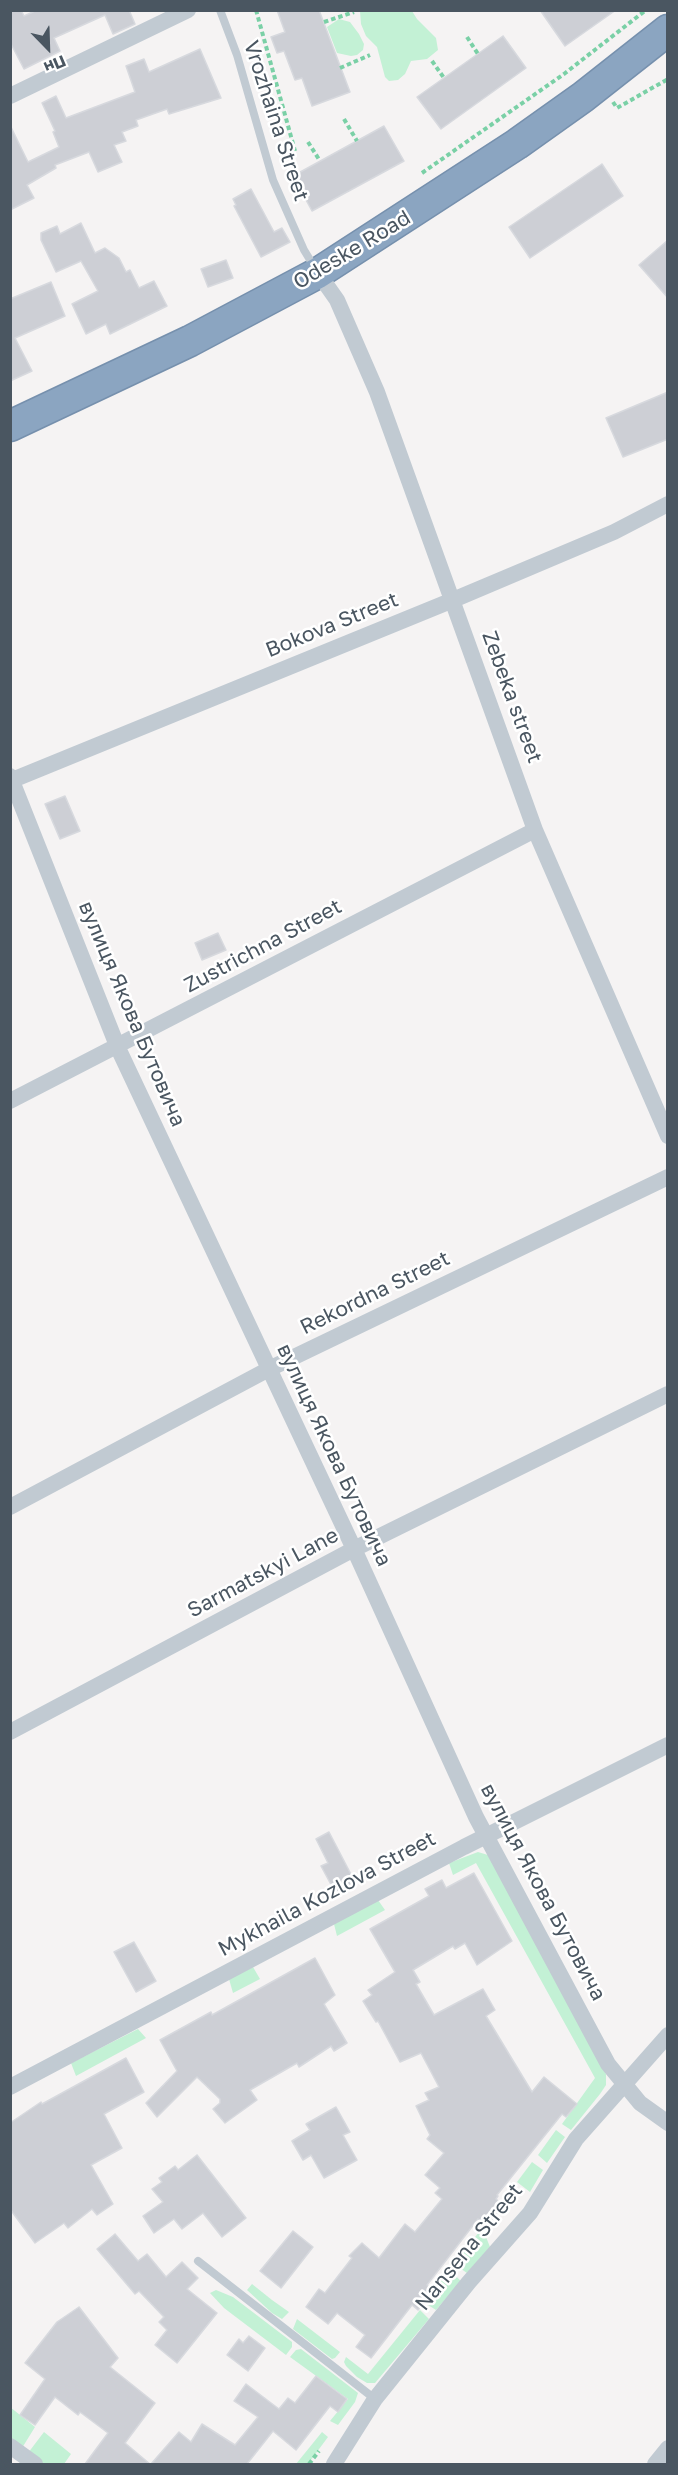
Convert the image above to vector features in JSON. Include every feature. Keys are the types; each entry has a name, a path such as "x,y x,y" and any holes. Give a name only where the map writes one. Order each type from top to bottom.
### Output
{"highway":[{"name":"Odeske Road","path":"10,426 190,341 318,273 517,144 583,97 668,30"}],"street":[{"path":"10,96 188,10"},
{"name":"Zebeka street","path":"318,273 337,300 377,392 535,830 668,1136"},
{"name":"Bokova Street","path":"11,779 453,600 615,532 668,504"},
{"name":"вулиця Якова Бутовича","path":"11,779 118,1048 486,1836 608,2064 640,2103 668,2123"},
{"name":"Zustrichna Street","path":"10,1101 118,1048 535,830"},
{"name":"Rekordna Street","path":"10,1507 269,1369 668,1177"},
{"name":"Sarmatskyi Lane","path":"10,1732 354,1550 668,1394"},
{"name":"Mykhaila Kozlova Street","path":"10,2087 486,1836 668,1745"},
{"name":"Nansena Street","path":"334,2464 375,2399 470,2282 530,2213 576,2139 668,2035"},
{"path":"10,2446 35,2464"},
{"path":"655,2464 668,2448"}],"lane":[{"name":"Vrozhaina Street","path":"220,10 237,55 275,186 304,250 318,273"},
{"path":"198,2261 375,2399"}],"path":[{"path":"256,10 295,151"},
{"path":"419,176 564,74 646,10"},
{"path":"324,22 354,12"},
{"path":"467,37 478,54"},
{"path":"340,68 370,55"},
{"path":"432,62 444,78"},
{"path":"344,119 357,141"},
{"path":"308,142 320,161"}],"green space":[{"path":"360,11 412,11 436,38 438,50 427,59 411,61 405,74 398,80 389,81 385,77 377,47 366,36 361,24"},
{"path":"339,19 350,22 364,44 363,50 357,55 337,53 327,27"},
{"path":"478,1852 488,1855 606,2074 606,2085 571,2130 562,2124 595,2078 476,1863 453,1875 449,1863"},
{"path":"378,1900 385,1910 337,1936 334,1924"},
{"path":"253,1967 260,1979 233,1993 229,1979"},
{"path":"138,2029 146,2038 76,2076 71,2063"},
{"path":"556,2130 565,2137 547,2163 538,2155"},
{"path":"532,2162 543,2170 530,2192 517,2182"},
{"path":"479,2232 486,2237 490,2247 467,2273 454,2264"},
{"path":"449,2270 461,2281 436,2310 425,2303"},
{"path":"252,2284 289,2312 282,2319 272,2313 247,2290"},
{"path":"216,2290 233,2297 292,2342 292,2347 286,2355 224,2308 210,2293"},
{"path":"420,2310 429,2319 375,2383 367,2383 346,2366 344,2362 346,2357 368,2374"},
{"path":"297,2319 340,2352 335,2358 332,2359 293,2329"},
{"path":"301,2349 358,2393 355,2402 338,2425 330,2421 348,2399 290,2357 296,2350"},
{"path":"10,2407 35,2427 22,2448 11,2439"},
{"path":"44,2432 71,2454 64,2464 43,2464 28,2453"},
{"path":"322,2432 328,2437 308,2464 296,2464"}],"building":[{"path":"10,10 21,10 24,16 37,10 129,10 135,24 113,34 105,15 54,38 60,51 24,69 10,42"},
{"path":"277,10 319,10 350,92 312,106 302,78 295,80 284,51 277,53 271,37 285,32"},
{"path":"540,10 616,10 565,46"},
{"path":"503,36 526,68 441,129 417,97"},
{"path":"200,49 221,98 169,114 167,109 136,120 138,126 122,132 126,141 114,145 122,162 98,172 89,152 55,165 56,168 27,185 34,198 10,210 10,125 28,162 59,147 53,132 55,131 42,103 56,96 66,118 135,92 126,66 144,59 149,72"},
{"path":"384,126 404,161 312,211 293,176"},
{"path":"602,164 623,196 530,258 509,227"},
{"path":"251,189 274,232 282,228 290,242 261,257 234,206 236,205 233,199"},
{"path":"81,223 95,253 105,248 119,258 126,272 130,270 139,288 154,281 167,306 110,334 106,324 86,334 72,304 98,291 81,261 56,272 41,240 41,233 57,226 60,234"},
{"path":"668,240 668,298 639,265"},
{"path":"226,260 233,278 208,287 201,269"},
{"path":"51,282 65,316 15,338 32,371 10,381 10,299"},
{"path":"668,392 668,439 623,457 606,418"},
{"path":"65,796 80,831 60,839 45,804"},
{"path":"218,933 226,950 202,960 195,943"},
{"path":"329,1832 355,1882 335,1892 321,1866 328,1863 316,1839"},
{"path":"474,1873 512,1941 477,1965 465,1943 455,1949 453,1946 413,1970 420,1982 416,1984 434,2015 483,1989 495,2010 486,2016 532,2092 544,2077 577,2104 566,2117 562,2114 497,2195 496,2199 503,2205 493,2219 491,2218 485,2224 478,2219 427,2285 434,2291 418,2310 412,2305 371,2358 356,2347 365,2335 337,2313 328,2324 306,2307 319,2289 325,2293 352,2258 349,2256 362,2243 379,2258 405,2224 415,2232 442,2199 435,2193 440,2188 425,2175 444,2153 427,2139 430,2135 416,2106 429,2100 425,2093 439,2087 421,2053 400,2062 378,2021 376,2022 363,2001 372,1995 368,1990 395,1972 370,1929 429,1896 425,1889 442,1880 446,1888"},
{"path":"134,1942 156,1981 136,1992 114,1952"},
{"path":"315,1958 335,1995 324,2004 347,2043 334,2051 331,2046 299,2067 297,2063 250,2090 257,2100 225,2123 213,2109 220,2103 220,2099 197,2077 157,2117 146,2103 177,2071 160,2040 211,2012 212,2015"},
{"path":"126,2058 144,2092 104,2114 122,2148 91,2165 113,2204 97,2215 92,2209 68,2228 64,2223 35,2243 10,2209 10,2123 41,2102 42,2104"},
{"path":"336,2107 350,2132 343,2135 357,2160 324,2178 311,2155 303,2160 292,2141 310,2130 306,2124"},
{"path":"197,2155 246,2218 222,2237 203,2213 182,2229 174,2219 154,2233 143,2216 163,2202 152,2189 162,2182 159,2178 175,2166 178,2170"},
{"path":"293,2231 313,2247 281,2288 260,2271"},
{"path":"115,2234 138,2261 147,2254 166,2277 182,2262 198,2278 187,2289 217,2313 177,2363 155,2345 167,2330 159,2322 164,2317 139,2291 135,2294 97,2249"},
{"path":"79,2307 118,2358 110,2367 155,2403 125,2443 150,2464 85,2464 108,2433 80,2412 78,2415 55,2397 35,2425 20,2415 45,2379 25,2363 57,2322"},
{"path":"249,2336 265,2348 248,2371 227,2355 239,2339 243,2343"},
{"path":"316,2376 347,2399 338,2412 330,2406 296,2450 273,2431 247,2464 151,2464 179,2432 191,2442 202,2424 235,2445 258,2417 234,2401 246,2384 279,2409 288,2398 295,2403"}]}
